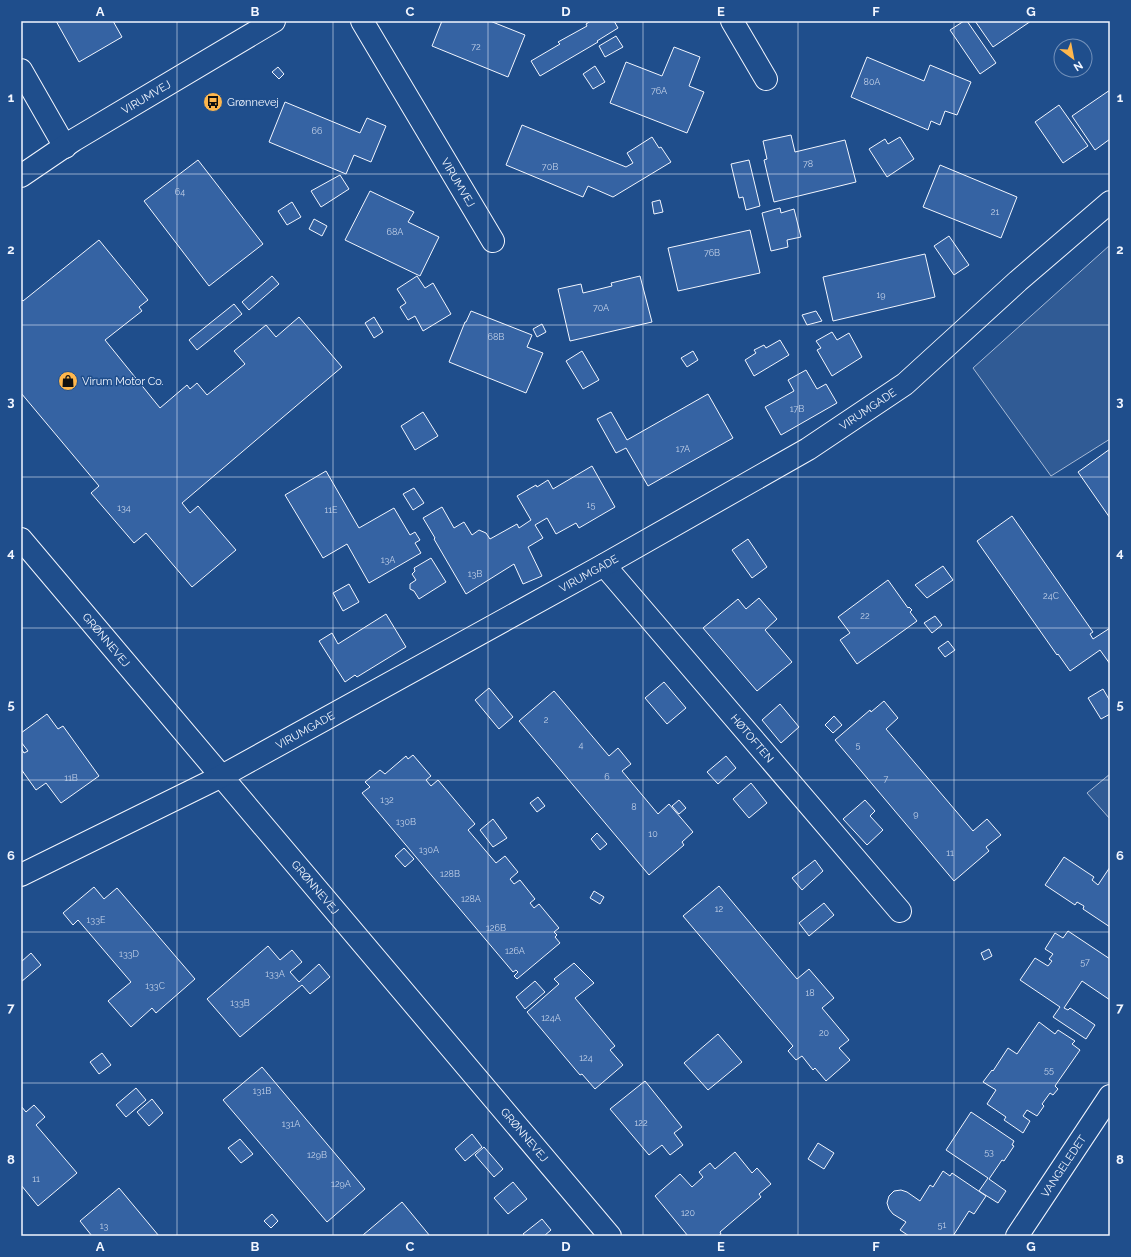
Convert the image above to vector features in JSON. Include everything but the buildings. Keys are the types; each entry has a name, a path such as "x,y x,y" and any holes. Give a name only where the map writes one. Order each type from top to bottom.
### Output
{"street":[{"name":"VIRUMVEJ","path":"21,176 65,147 274,21"},
{"name":"VIRUMVEJ","path":"362,21 493,242"},
{"path":"732,21 766,78"},
{"path":"21,70 65,147"},
{"name":"VIRUMGADE","path":"21,875 222,776 604,565 808,449 905,384 1018,281 1110,202"},
{"name":"GRØNNEVEJ","path":"21,539 610,1236"},
{"name":"HØTOFTEN","path":"604,565 900,910"},
{"name":"VANGELEDET","path":"1018,1236 1104,1121 1110,1096"}],"shaded area":[{"path":"1110,245 1110,439 1051,476 973,368"},
{"path":"1110,774 1110,819 1087,793"}],"place":[{"name":"Grønnevej","path":"213,102"},
{"name":"Virum Motor Co.","path":"68,381"}]}
